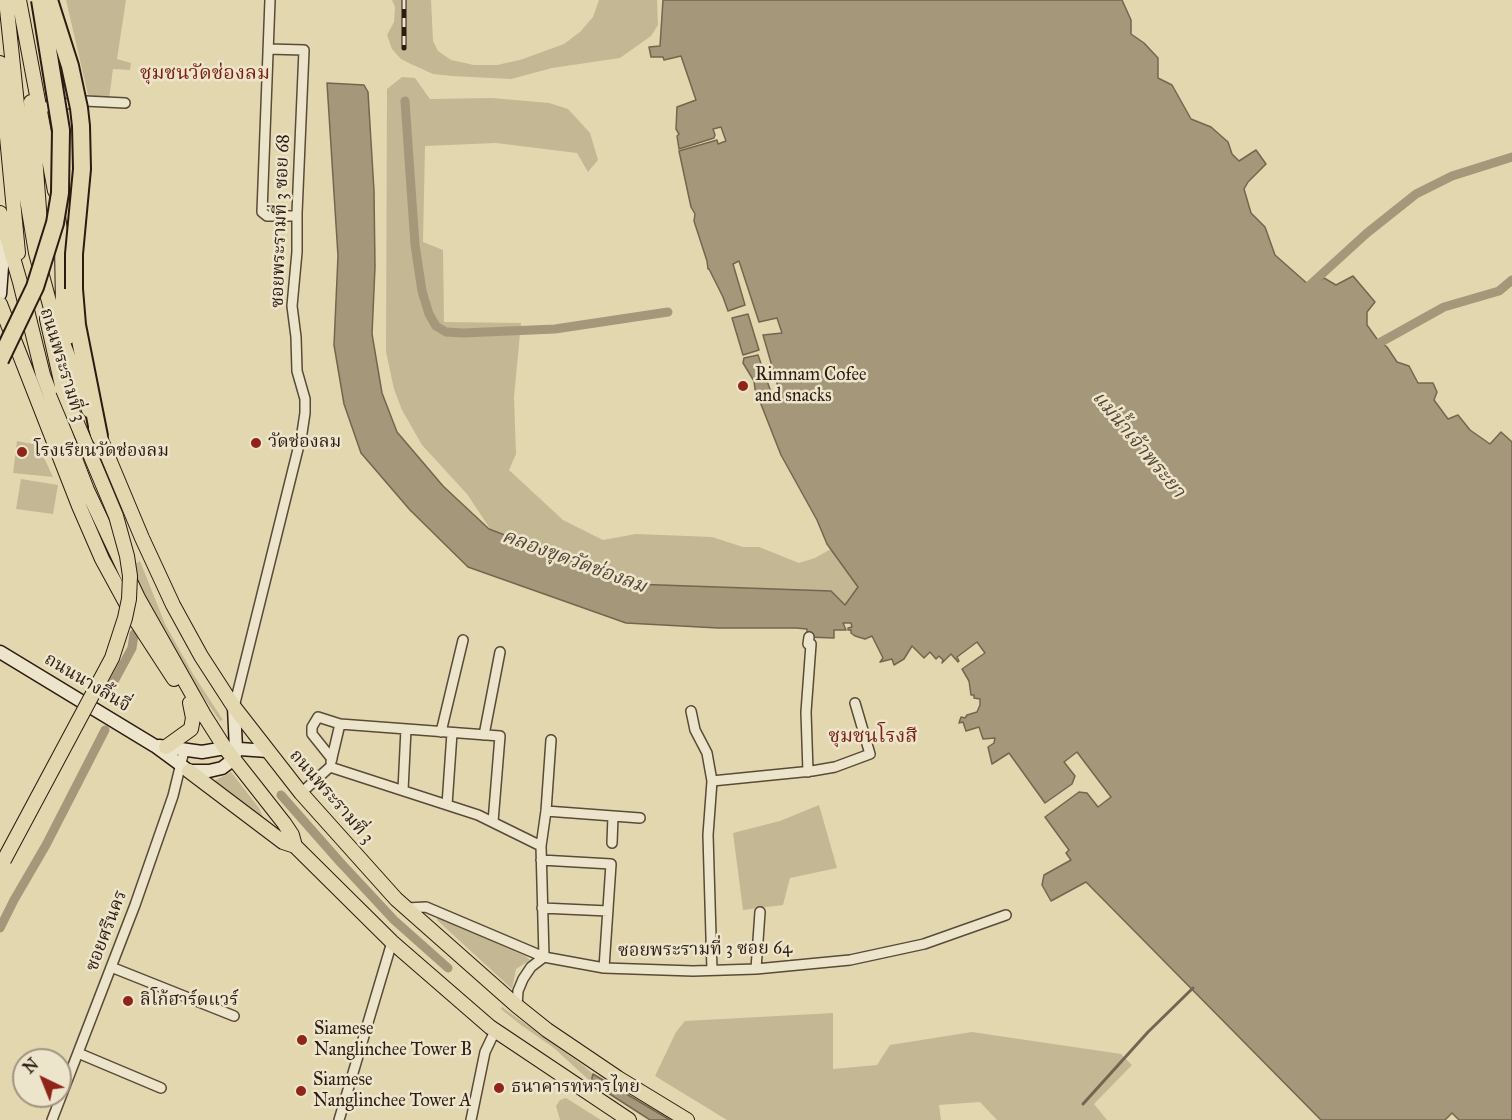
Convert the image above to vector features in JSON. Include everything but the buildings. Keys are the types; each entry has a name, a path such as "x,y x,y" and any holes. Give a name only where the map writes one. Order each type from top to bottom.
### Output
{"highway":[{"path":"0,360 35,287 55,223 60,193 61,130 40,0"},
{"path":"49,0 70,66 79,108 82,169 74,254 74,289 81,346 99,436"}],"main road":[{"name":"ถนนพระรามที่ 3","path":"6,0 31,229 42,278 66,351 99,436 142,538 187,631 234,707 268,751 301,793 396,899 547,1030 609,1072 687,1120"},
{"name":"ถนนพระรามที่ 3","path":"19,0 61,232 65,321 80,389"},
{"path":"28,52 36,180 43,247 48,280 66,351"},
{"name":"ถนนพระรามที่ 3","path":"0,63 20,282"},
{"name":"ถนนพระรามที่ 3","path":"0,213 43,375 83,480 117,557 204,715 284,823 292,835 295,846 392,942 462,1005 495,1031 629,1120"},
{"path":"0,213 3,253 0,294"},
{"path":"2,864 112,658 126,618 129,599 128,566 116,516 63,390 47,320 42,278"},
{"name":"ถนนพระรามที่ 3","path":"0,304 102,559 139,626 190,703 204,715"},
{"path":"43,375 55,446"},
{"path":"117,557 130,558 138,549 142,538"},
{"name":"ถนนนางลิ้นจี่","path":"0,651 160,746 185,768 208,771 222,768 232,752"},
{"path":"160,746 191,729 193,718 190,703"},
{"path":"232,752 234,707"},
{"name":"ถนนนางลิ้นจี่","path":"160,746 202,752 268,751"},
{"path":"185,768 283,842 295,846"}],"street":[{"path":"270,0 262,212 267,216 297,216"},
{"name":"ซอยพระรามที่ 3 ซอย 68","path":"234,707 305,413 305,399 297,371 292,306 297,252 304,50 268,49"},
{"path":"40,108 85,101 125,104"},
{"path":"808,772 807,712 811,644 808,644 809,637"},
{"path":"441,732 463,640"},
{"path":"484,735 500,652"},
{"path":"712,781 808,772 834,767 870,754 855,703"},
{"path":"691,711 699,739 707,753 712,781 708,835 712,970"},
{"path":"493,822 500,736 340,724 321,717 318,717 312,727 312,734 331,763 403,790 478,814 493,822 541,846"},
{"path":"301,793 331,763 340,724"},
{"path":"403,790 406,729"},
{"path":"447,805 452,733"},
{"path":"517,1006 518,991 523,979 531,967 544,957 541,846 546,811 550,740"},
{"name":"ซอยศรีนคร","path":"52,1120 185,768 184,751"},
{"path":"546,811 640,818"},
{"path":"612,843 613,816"},
{"path":"541,860 611,864 604,968"},
{"name":"ซอยพระรามที่ 3 ซอย 64","path":"407,908 426,907 544,957 604,968 712,970 756,969 860,958 924,944 1006,915"},
{"path":"542,908 608,911"},
{"path":"756,969 760,912"},
{"path":"339,1120 392,942"},
{"path":"111,967 234,1016"},
{"path":"471,1120 485,1053 495,1031"},
{"path":"78,1053 161,1088"}],"shaded area":[{"path":"66,0 126,0 117,59 131,63 130,70 113,69 109,99 88,95"},
{"path":"392,0 431,0 433,41 438,51 451,60 474,65 497,65 520,60 564,44 580,32 593,17 599,0 657,0 658,25 651,36 620,58 552,68 511,79 452,76 433,74 401,59 392,49 387,35 394,22 395,7"},
{"path":"402,77 415,78 430,99 492,98 549,103 568,109 590,133 598,160 588,172 577,153 496,143 425,146 423,242 443,250 444,322 521,323 514,397 516,454 509,470 563,520 603,540 636,534 712,537 743,547 759,547 799,563 815,558 831,549 858,587 845,605 831,591 633,584 491,530 467,494 422,445 402,410 394,389 386,352 387,89"},
{"path":"17,441 38,445 53,477 13,473"},
{"path":"21,479 58,485 53,514 16,509"},
{"path":"140,561 165,624 193,674 223,720 220,721 195,685 131,570 130,566"},
{"path":"231,772 259,808 263,817 212,782"},
{"path":"819,805 837,868 790,878 783,905 743,910 733,833 780,821"},
{"path":"438,917 530,960 516,969 512,989 437,920"},
{"path":"502,1007 584,1066 593,1074 591,1082 554,1048 501,1009"},
{"path":"833,1013 833,1069 877,1065 890,1045 972,1032 1121,1054 1132,1065 1094,1104 1107,1120 997,1120 980,1102 939,1105 941,1120 727,1120 655,1076 676,1032 685,1021"},
{"path":"566,1098 601,1120 560,1120 556,1106 560,1100"}],"water":[{"path":"663,0 1122,0 1131,20 1131,34 1144,43 1158,58 1158,78 1172,85 1191,119 1211,127 1228,142 1232,154 1239,161 1256,150 1266,164 1244,189 1251,213 1265,227 1275,255 1310,286 1324,278 1336,285 1353,276 1375,302 1367,312 1367,325 1397,362 1409,366 1418,383 1433,383 1437,392 1434,400 1448,419 1458,415 1470,430 1490,444 1501,432 1512,442 1512,1120 1459,1120 1452,1113 1445,1120 1321,1120 1086,882 1051,901 1042,885 1044,875 1071,860 1066,853 1069,850 1045,817 1079,792 1087,793 1098,807 1111,797 1077,752 1064,762 1075,776 1072,784 1045,803 1009,753 992,764 988,747 994,743 995,738 983,739 979,727 966,731 963,722 959,723 961,717 965,718 977,712 980,705 980,699 971,695 969,681 962,669 985,653 977,642 957,657 958,662 951,654 942,663 943,660 939,656 936,659 930,652 924,658 912,646 904,659 894,665 892,659 880,662 883,658 872,636 865,639 855,636 851,630 848,630 852,627 851,623 843,623 846,630 834,630 834,638 807,637 807,629 796,628 718,628 626,623 468,567 410,510 361,453 344,404 334,345 338,256 327,83 364,85 368,92 374,191 375,267 372,334 382,393 397,432 443,486 489,529 632,584 831,591 845,605 858,587 827,544 817,520 781,455 755,389 754,381 743,363 744,358 758,355 772,395 780,394 763,335 782,333 777,318 759,322 739,261 733,264 745,305 728,311 708,269 694,221 695,214 691,207 679,151 717,140 718,144 726,141 721,127 713,129 714,138 679,149 677,136 679,134 676,129 677,107 696,100 681,56 664,60 663,57 651,57 649,47 660,46"},
{"path":"748,314 759,350 743,355 732,318"},
{"path":"593,1074 670,1120 650,1120 591,1082"}],"waterway":[{"path":"405,101 415,245 422,291 429,314 436,326 446,332 463,333 555,329 668,312"},
{"path":"1300,294 1367,233 1416,194 1452,176 1512,157"},
{"path":"1372,347 1444,307 1499,291 1512,280"},
{"path":"107,694 132,648 134,634"},
{"path":"0,928 105,730"},
{"path":"281,795 394,920 448,968"},
{"path":"1083,1104 1148,1032 1193,988"}],"railway":[{"path":"404,0 404,48"}],"place":[{"name":"Rimnam Cofee and snacks","path":"743,386"},
{"name":"วัดช่องลม","path":"256,443"},
{"name":"โรงเรียนวัดช่องลม","path":"22,452"},
{"name":"ลิโก้ฮาร์ดแวร์","path":"128,1001"},
{"name":"Siamese Nanglinchee Tower B","path":"302,1040"},
{"name":"ธนาคารทหารไทย","path":"499,1088"},
{"name":"Siamese Nanglinchee Tower A","path":"301,1091"}],"district":[{"name":"ชุมชนวัดช่องลม","path":"205,74"},
{"name":"ชุมชนโรงสี","path":"873,737"}],"water label":[{"name":"แม่น้ำเจ้าพระยา","path":"1138,445"},
{"name":"คลองขุดวัดช่องลม","path":"574,562"}]}
